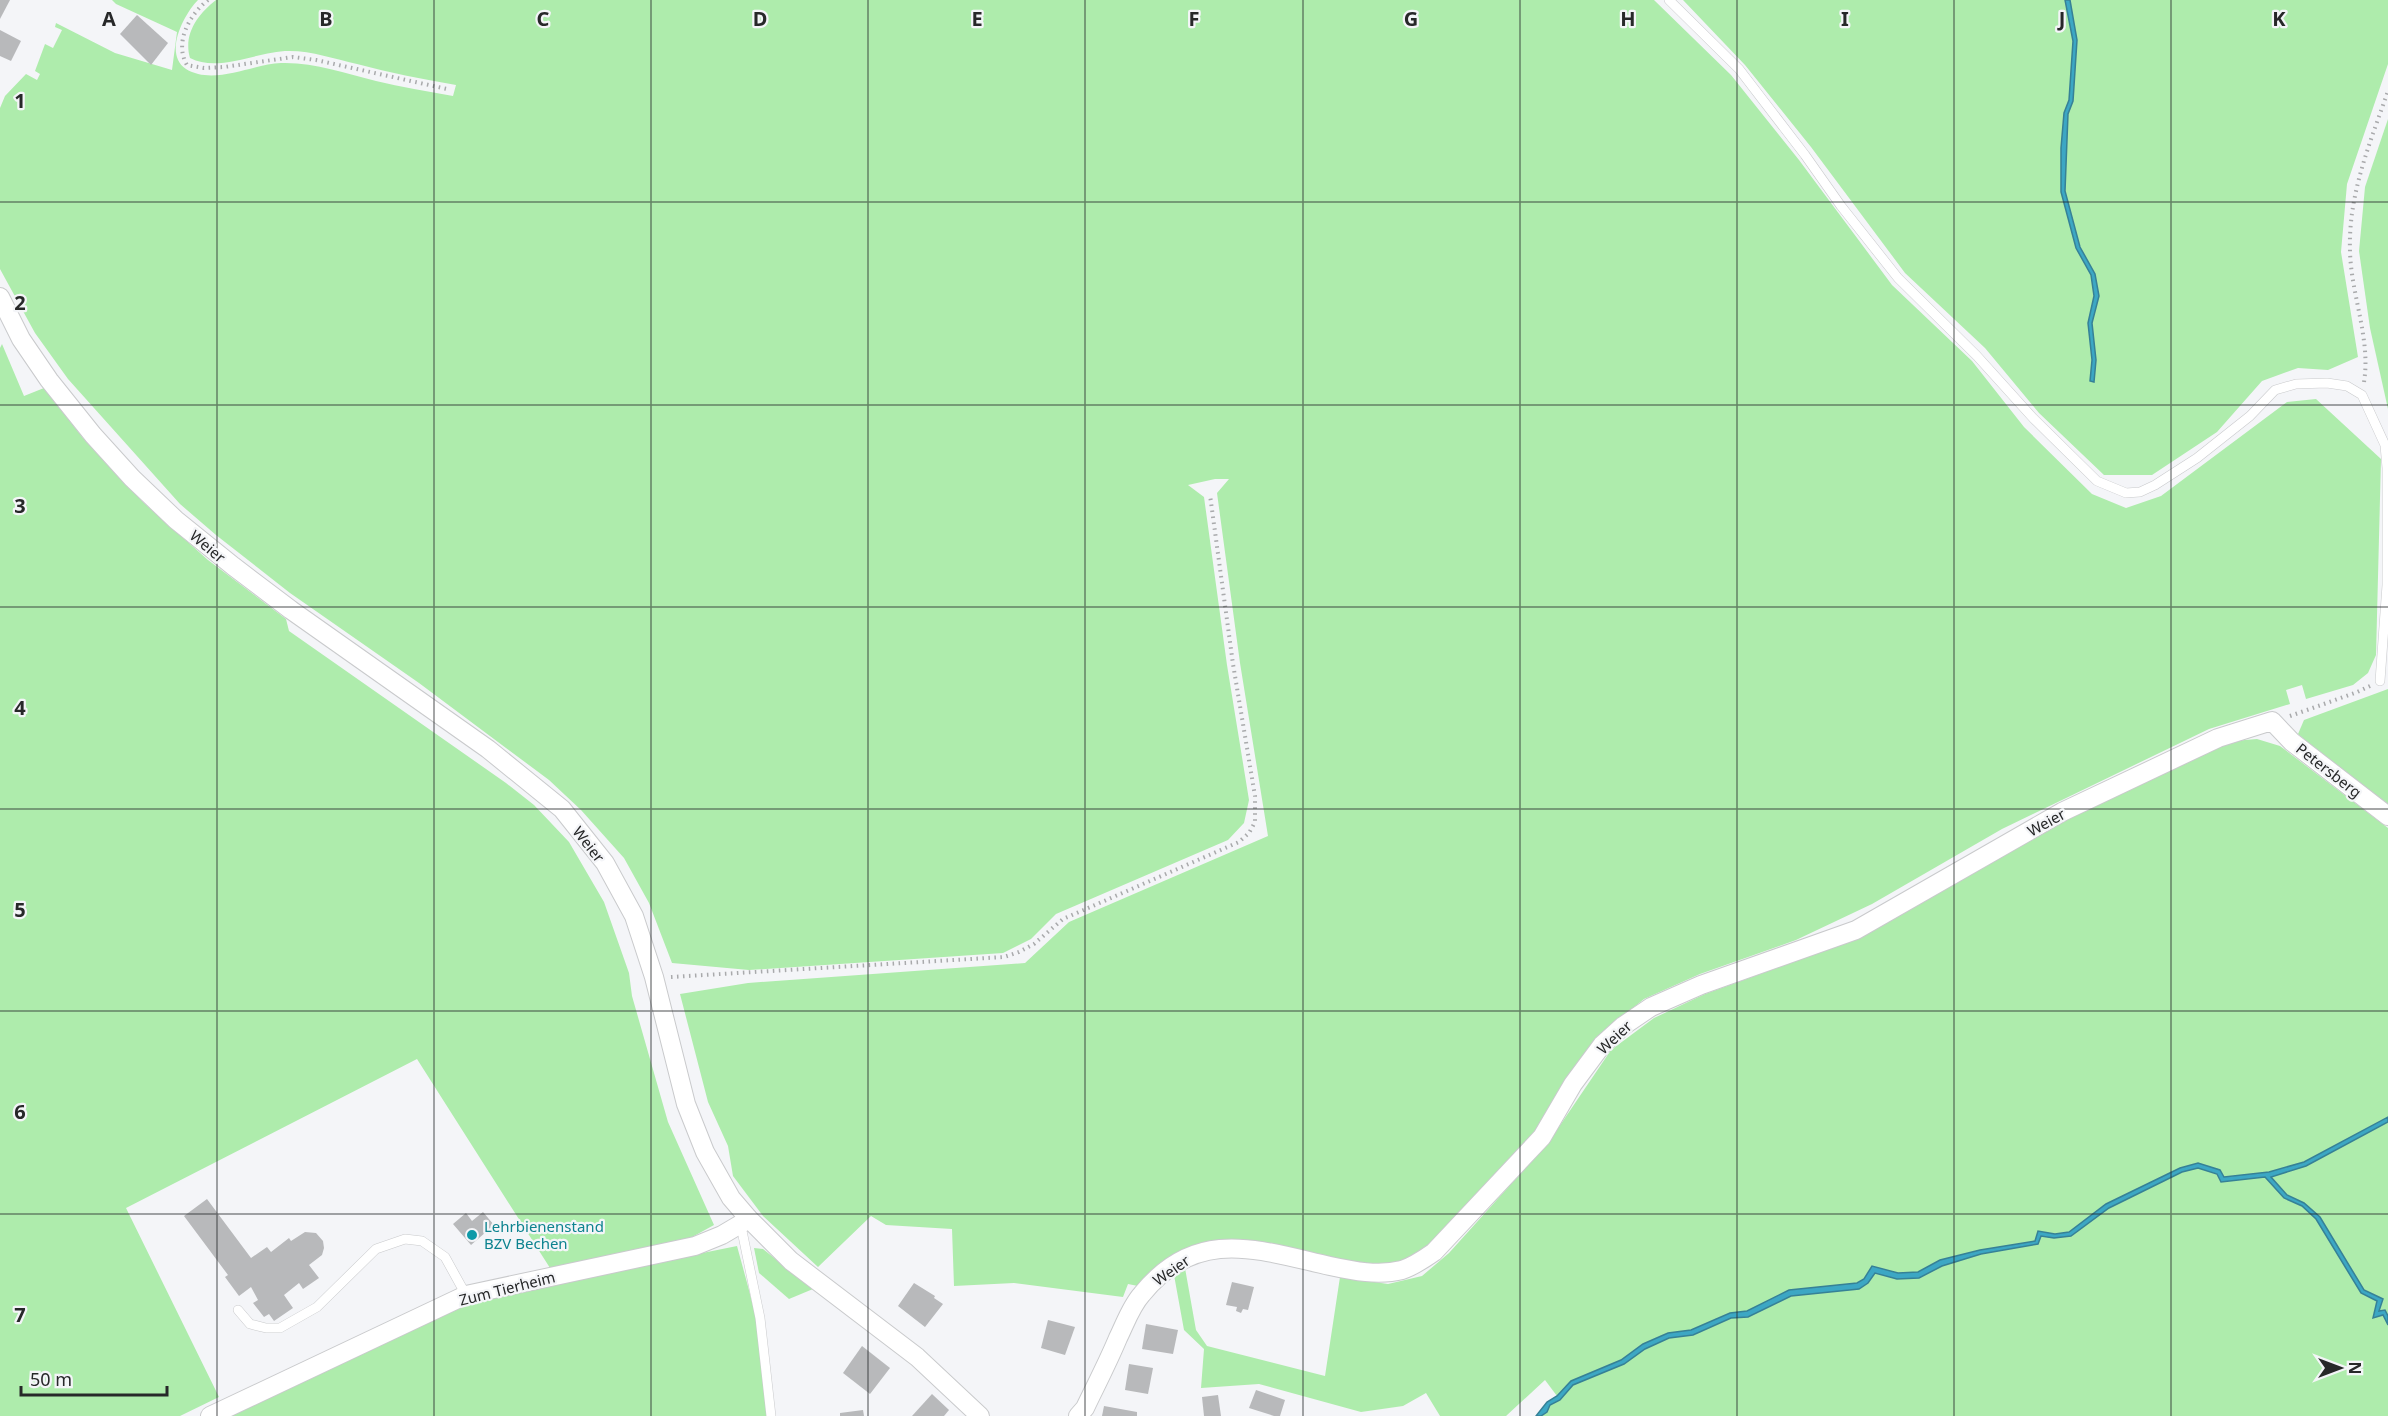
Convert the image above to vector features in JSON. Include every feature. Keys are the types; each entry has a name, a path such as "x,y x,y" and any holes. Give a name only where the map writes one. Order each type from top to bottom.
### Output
{"street":[{"name":"Weier","path":"0,297 21,339 49,380 93,435 132,478 176,520 291,610 488,749 562,810 605,863 634,916 654,978 686,1104 705,1152 745,1223 917,1357 980,1416"},
{"name":"Weier","path":"1078,1416 1085,1408 1140,1296 1162,1273 1184,1258 1210,1249 1257,1249 1357,1272 1403,1270 1434,1252 1542,1137 1574,1084 1602,1045 1623,1026 1651,1007 1701,985 1856,930 2062,812 2218,738 2272,721"},
{"name":"Petersberg","path":"2272,721 2292,742 2388,816"},
{"name":"Zum Tierheim","path":"210,1416 466,1295 695,1246 745,1223"}],"lane":[{"path":"1670,0 1739,69 1898,278 1977,356 2033,418 2097,481 2126,493 2140,492 2155,485 2197,458 2241,423 2275,390 2296,384 2326,383 2347,386 2362,395 2385,445 2386,456 2387,585 2380,681"},
{"path":"745,1223 760,1318 771,1416"},
{"path":"238,1310 250,1323 266,1328 280,1328 317,1307 376,1249 405,1239 422,1241 445,1257 466,1295"}],"path":[{"path":"208,0 202,5 183,34 183,58 187,66 224,67 293,57 447,89"},
{"path":"2362,395 2367,363 2350,251 2352,210 2356,184 2388,91"},
{"path":"654,978 1004,957 1034,944 1063,919 1239,842 1249,833 1255,822 1256,796 1233,664 1210,495"},
{"path":"2272,721 2345,697 2380,681"}],"green space":[{"path":"112,0 198,0 182,24 176,44 179,62 186,69 197,74 221,75 270,64 293,63 317,66 385,83 453,96 456,85 307,52 277,52 226,62 201,62 190,58 188,49 190,33 198,18 216,0 1654,0 1731,75 1799,160 1892,285 1972,361 2024,427 2092,494 2126,508 2161,496 2287,402 2316,399 2381,459 2376,655 2368,673 2353,685 2306,699 2302,685 2286,690 2290,704 2209,729 2002,829 1872,904 1796,940 1700,974 1644,999 1600,1035 1523,1149 1431,1247 1402,1263 1385,1266 1210,1243 1138,1286 1128,1284 1123,1297 1014,1283 954,1286 952,1229 886,1225 871,1216 818,1267 763,1216 733,1176 728,1146 708,1102 680,994 748,983 1025,963 1069,922 1268,836 1240,663 1217,493 1229,479 1215,479 1188,485 1204,497 1227,665 1249,800 1244,823 1228,840 1056,914 1031,939 1003,953 749,970 672,963 649,903 624,858 581,810 549,780 419,683 290,593 180,504 68,379 35,333 0,269 0,108 5,96 26,74 37,80 40,74 35,71 45,44 53,48 62,30 55,27 56,23 115,53 172,70 177,32 116,4"},
{"path":"1683,0 2065,0 2073,41 2069,100 2064,113 2061,192 2076,248 2091,275 2094,296 2088,323 2092,360 2090,381 2096,360 2092,323 2099,296 2095,274 2080,247 2065,191 2068,114 2073,101 2077,40 2070,0 2388,0 2388,64 2347,184 2341,252 2358,357 2328,370 2298,368 2262,381 2217,432 2152,475 2104,475 2039,413 1985,348 1905,273 1811,147 1745,65"},
{"path":"2388,119 2388,409 2370,328 2359,251 2365,187"},
{"path":"2,344 24,396 44,388 83,438 143,502 208,560 286,619 289,631 506,783 534,805 569,842 604,902 629,973 632,996 668,1122 714,1225 685,1241 550,1268 417,1059 126,1208 219,1397 180,1416 0,1416 0,348"},
{"path":"2388,689 2388,804 2340,770 2298,734 2304,720"},
{"path":"2257,739 2280,746 2388,828 2388,1117 2304,1162 2269,1172 2223,1177 2219,1170 2198,1163 2180,1168 2106,1204 2069,1232 2055,1234 2039,1231 2035,1241 1980,1250 1940,1260 1918,1272 1898,1273 1872,1266 1864,1279 1857,1283 1789,1290 1747,1311 1730,1313 1691,1330 1668,1333 1643,1344 1621,1360 1571,1381 1557,1396 1545,1380 1506,1416 1440,1416 1426,1393 1403,1406 1361,1412 1259,1384 1201,1388 1204,1349 1184,1330 1174,1275 1185,1268 1196,1330 1207,1346 1325,1376 1340,1277 1388,1284 1422,1276 1449,1253 1548,1143 1611,1050 1654,1018 1705,994 1872,931 2065,819 2233,741"},
{"path":"2388,1122 2388,1316 2385,1310 2379,1311 2383,1299 2364,1290 2320,1217 2304,1203 2287,1195 2270,1177 2306,1166"},
{"path":"2198,1168 2217,1174 2221,1182 2265,1177 2284,1198 2302,1206 2316,1219 2361,1293 2377,1301 2373,1317 2383,1315 2388,1325 2388,1416 1541,1416 1573,1385 1624,1364 1645,1349 1669,1338 1693,1335 1731,1318 1748,1317 1791,1296 1859,1289 1868,1283 1875,1273 1897,1279 1919,1278 1942,1266 1981,1254 2038,1244 2041,1236 2054,1238 2071,1236 2109,1208 2182,1172"},
{"path":"737,1246 763,1352 767,1395 766,1416 217,1416 463,1305 505,1293"},
{"path":"754,1248 763,1249 813,1289 789,1299 759,1273"}],"water":[{"path":"2065,0 2070,0 2077,40 2073,101 2068,114 2065,191 2080,247 2095,274 2099,296 2092,323 2096,360 2094,382 2090,381 2092,360 2088,323 2094,296 2091,275 2076,248 2061,192 2061,148 2064,113 2069,100 2073,41"},
{"path":"2388,1117 2388,1122 2306,1166 2271,1177 2287,1195 2304,1203 2320,1217 2364,1290 2383,1299 2379,1311 2385,1310 2388,1325 2383,1315 2373,1318 2377,1301 2361,1293 2316,1219 2302,1206 2284,1198 2265,1177 2221,1182 2217,1174 2198,1168 2182,1172 2109,1208 2071,1236 2054,1238 2041,1236 2038,1244 1981,1254 1942,1266 1919,1278 1897,1279 1875,1273 1868,1283 1859,1289 1791,1296 1748,1317 1731,1318 1693,1335 1669,1338 1645,1349 1624,1364 1573,1385 1560,1400 1550,1405 1547,1412 1536,1416 1547,1402 1557,1396 1571,1381 1621,1360 1643,1344 1668,1333 1691,1330 1730,1313 1747,1311 1789,1290 1857,1283 1864,1279 1872,1266 1898,1273 1918,1272 1940,1260 1980,1250 2035,1241 2038,1231 2055,1234 2069,1232 2106,1204 2180,1168 2198,1163 2220,1170 2224,1177 2269,1172 2304,1162"}],"building":[{"path":"0,0 10,0 0,19"},
{"path":"137,15 168,43 151,65 120,34"},
{"path":"0,30 21,41 11,61 0,56"},
{"path":"207,1199 251,1258 267,1247 271,1252 289,1238 291,1241 305,1232 316,1233 323,1241 322,1255 309,1265 319,1278 303,1289 299,1283 284,1295 293,1308 274,1321 269,1314 264,1317 253,1303 258,1300 251,1287 239,1296 225,1277 228,1275 184,1216"},
{"name":"Lehrbienenstand BZV Bechen","path":"483,1212 494,1225 471,1245 453,1224 466,1213 472,1221"},
{"path":"1232,1282 1254,1287 1248,1310 1243,1309 1241,1313 1236,1311 1237,1307 1226,1305"},
{"path":"914,1283 943,1304 925,1327 898,1306"},
{"path":"1048,1320 1075,1327 1065,1355 1041,1348"},
{"path":"1146,1324 1178,1330 1173,1354 1142,1349"},
{"path":"862,1346 890,1368 870,1394 843,1373"},
{"path":"1129,1364 1153,1368 1148,1394 1125,1390"},
{"path":"1256,1390 1285,1400 1280,1416 1249,1408"},
{"path":"932,1394 949,1410 944,1416 912,1416"},
{"path":"1218,1395 1221,1416 1204,1416 1202,1397"},
{"path":"1104,1406 1137,1412 1137,1416 1102,1416"},
{"path":"863,1410 864,1416 840,1416 840,1413"}],"place":[{"name":"Lehrbienenstand BZV Bechen","path":"472,1235"}]}
